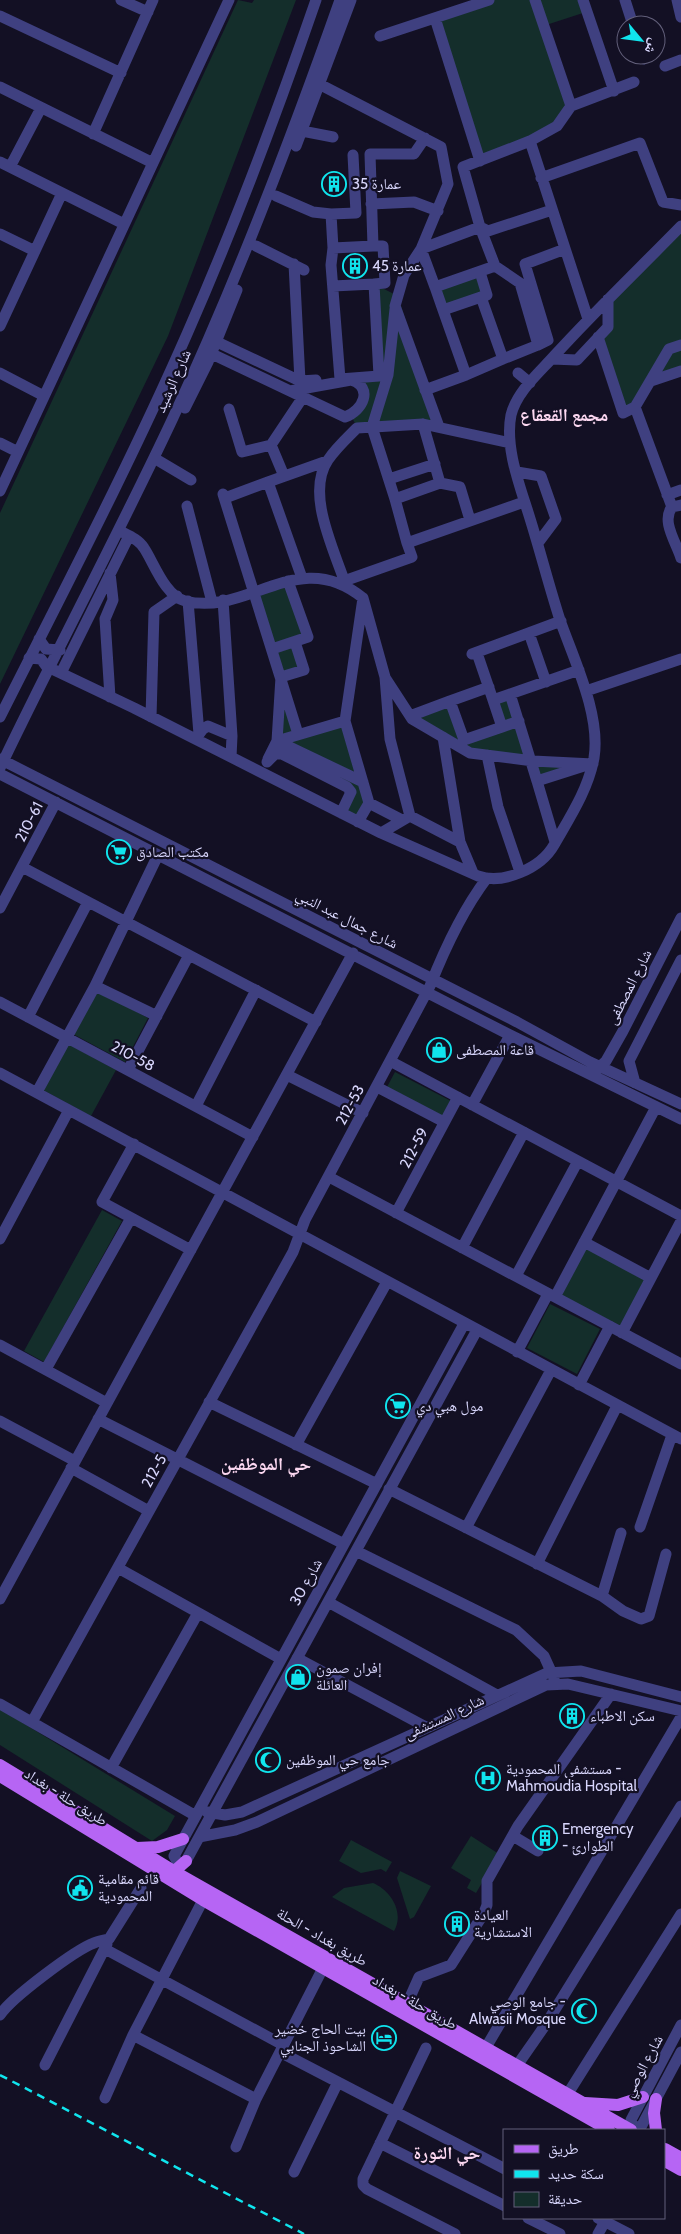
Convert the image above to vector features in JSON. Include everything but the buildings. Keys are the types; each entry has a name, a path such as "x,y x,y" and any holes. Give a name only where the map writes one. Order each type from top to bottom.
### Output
{"main road":[{"name":"طريق بغداد - الحلة","path":"0,1765 137,1848 175,1875 581,2103 634,2126"},
{"name":"طريق حلة - بغداد","path":"0,1776 175,1875 203,1900 607,2129"},
{"path":"137,1848 158,1847 183,1839"},
{"path":"175,1875 187,1872 180,1858"},
{"path":"175,1875 180,1858"},
{"path":"581,2103 618,2105 650,2098 656,2129"},
{"path":"666,2152 681,2158"},
{"path":"666,2152 681,2170"}],"street":[{"path":"121,0 148,12"},
{"path":"94,134 153,0"},
{"path":"0,490 229,0"},
{"name":"شارع الرشيد","path":"0,716 126,465 187,335 262,152 316,0"},
{"name":"شارع الرشيد","path":"1,763 5,748 54,670 60,650 172,419 233,281 283,160 340,0"},
{"path":"54,670 110,571 158,461 212,354 321,85 351,0"},
{"path":"380,36 488,0"},
{"path":"535,0 571,106"},
{"path":"583,0 614,91"},
{"path":"625,0 630,15"},
{"path":"677,0 681,17"},
{"path":"0,16 121,73"},
{"path":"435,18 480,161"},
{"path":"665,66 681,60"},
{"path":"538,345 520,283 494,266 480,227 463,167 530,141 557,126 571,106 634,82"},
{"path":"321,85 441,147 448,184 422,249 404,276 396,301 372,427 412,557 345,584"},
{"path":"0,87 153,163"},
{"path":"41,108 5,164 124,224"},
{"path":"302,131 333,138"},
{"path":"373,246 370,154 414,154 425,138"},
{"path":"530,141 588,319"},
{"path":"542,178 640,143 663,202 681,205"},
{"path":"276,196 313,212 331,214 356,212 353,155"},
{"path":"0,326 4,307 35,251 62,193"},
{"path":"372,204 414,202 438,211"},
{"path":"422,249 480,227 488,231 552,210"},
{"path":"331,214 333,248 331,265 340,379"},
{"path":"30,658 41,659 54,670 151,717 197,736 230,757 358,822 473,873 487,878 520,872 540,861 555,842 584,791 593,764 595,742 586,691 561,621 524,502 510,442 512,414 519,397 530,383 588,319 681,226"},
{"path":"0,234 35,251"},
{"path":"256,246 299,267 300,381"},
{"path":"333,248 383,246 384,283 334,286"},
{"path":"422,249 466,375"},
{"path":"425,390 466,375 548,340 525,264 565,249"},
{"path":"435,287 494,266"},
{"path":"442,310 487,295 480,272"},
{"path":"374,284 396,301 439,428"},
{"path":"374,284 383,376"},
{"path":"481,297 503,359"},
{"path":"552,359 577,360 608,327 608,299"},
{"path":"598,337 623,413 635,407 670,349 681,345"},
{"path":"217,342 300,381 383,376"},
{"path":"212,354 290,391 303,397 345,417 351,415 362,405 364,397 363,388 351,380 290,391"},
{"path":"651,381 681,371"},
{"path":"0,373 44,396"},
{"path":"518,373 530,383"},
{"path":"229,408 242,452 271,444 303,397"},
{"path":"635,407 667,495 676,506 668,512 667,521 680,552"},
{"path":"351,415 357,428"},
{"path":"345,584 322,515 320,482 327,461 357,428 423,424 510,442"},
{"path":"423,424 440,483"},
{"path":"0,444 18,452"},
{"path":"271,444 284,476"},
{"path":"158,461 191,480"},
{"path":"298,734 224,496 327,461"},
{"path":"389,479 435,464"},
{"path":"517,472 541,476 556,519 538,543"},
{"path":"268,482 302,578"},
{"path":"395,499 440,483 460,487 470,520"},
{"path":"667,495 681,490"},
{"path":"408,543 524,502"},
{"path":"188,506 218,601 232,736 230,757"},
{"path":"125,534 143,546 166,586 183,601 218,601 302,578 320,578 345,584 363,598 385,678 390,738 406,818"},
{"path":"54,670 125,534"},
{"path":"110,571 113,600 105,619 110,696"},
{"path":"272,649 308,637 288,582"},
{"path":"151,717 154,612 177,596"},
{"path":"358,822 369,803 345,721 363,598"},
{"path":"188,601 197,736"},
{"path":"502,727 489,687 474,654 561,621"},
{"path":"529,633 546,682"},
{"path":"39,639 46,649 60,650"},
{"path":"281,677 304,670 295,642"},
{"path":"586,691 681,659"},
{"path":"493,700 579,670"},
{"path":"264,774 268,759 277,741 281,677"},
{"path":"385,678 410,716 443,737 487,755 531,761 593,764"},
{"path":"410,716 489,687"},
{"path":"510,694 555,842"},
{"path":"450,701 466,746"},
{"path":"277,741 345,721"},
{"path":"466,746 502,727 519,721"},
{"path":"197,736 208,726 232,736"},
{"path":"443,737 460,842 473,873"},
{"path":"277,741 363,782"},
{"path":"268,759 275,754 282,754 347,787 351,792 350,797 341,813"},
{"path":"487,755 498,807 520,872"},
{"name":"شارع جمال عبد النبي","path":"1,763 433,979 596,1070 653,1105 681,1119"},
{"path":"537,781 593,764"},
{"name":"شارع جمال عبد النبي","path":"0,774 510,1035 596,1070 635,1083 681,1104"},
{"name":"210-61","path":"0,908 56,802"},
{"path":"369,803 460,842"},
{"path":"381,833 406,818"},
{"path":"37,1092 95,986 158,854"},
{"path":"22,867 316,1022"},
{"name":"212-53","path":"301,1233 305,1220 427,991 435,970 462,916 487,878"},
{"path":"28,1017 88,902"},
{"name":"شارع المصطفى","path":"596,1070 606,1061 623,1031 681,918"},
{"path":"0,1599 353,953"},
{"path":"128,1070 189,955"},
{"path":"635,1083 629,1061 681,960"},
{"path":"95,986 157,1016"},
{"path":"196,1106 256,990"},
{"name":"210-58","path":"0,1002 253,1137"},
{"path":"472,1105 510,1035"},
{"path":"390,1061 681,1216"},
{"path":"1,1075 37,1092 301,1233 464,1324 676,1437 640,1527"},
{"path":"287,1075 362,1113"},
{"path":"377,1087 444,1122"},
{"path":"517,1352 584,1242 616,1182 653,1105 656,1092"},
{"name":"212-59","path":"396,1213 458,1097"},
{"path":"0,1239 70,1110"},
{"path":"462,1248 524,1132"},
{"path":"134,1144 102,1202 191,1250"},
{"path":"516,1276 578,1161"},
{"path":"328,1177 622,1333 680,1360"},
{"path":"46,1369 131,1218"},
{"path":"622,1333 681,1221"},
{"name":"212-5","path":"32,1722 301,1233"},
{"path":"584,1242 651,1278"},
{"path":"296,1445 387,1282"},
{"name":"شارع 30","path":"207,1814 204,1800 464,1324"},
{"path":"579,1385 610,1326"},
{"name":"شارع 30","path":"180,1858 199,1837 207,1814 297,1658 476,1330"},
{"path":"458,1334 462,1331 468,1332 471,1336 470,1341"},
{"path":"0,1345 107,1403"},
{"path":"466,1528 551,1370"},
{"path":"209,1402 602,1596 636,1618 646,1619 666,1554"},
{"path":"537,1564 616,1406"},
{"path":"98,1419 344,1544"},
{"path":"0,1421 149,1511"},
{"path":"602,1596 621,1532"},
{"path":"356,1551 516,1630 544,1656 554,1678"},
{"path":"118,1568 281,1659"},
{"path":"328,1602 497,1695"},
{"path":"111,1768 198,1613"},
{"path":"297,1658 426,1727"},
{"name":"شارع المستشفى","path":"207,1814 242,1812 533,1678 554,1678 580,1671 681,1697"},
{"name":"شارع المستشفى","path":"554,1678 681,1712"},
{"name":"شارع المستشفى","path":"199,1837 246,1826 546,1685 554,1678"},
{"path":"407,2004 419,1977 444,1968 456,1959 484,1913 487,1906 487,1881 512,1836 611,1694"},
{"path":"0,1704 111,1768 207,1814"},
{"path":"486,2048 681,1717"},
{"path":"516,2067 546,2024 681,1806"},
{"path":"242,1812 238,1820 240,1824 246,1826"},
{"name":"شارع 30","path":"180,1858 183,1839 207,1814"},
{"path":"512,1836 538,1851"},
{"path":"45,2065 107,1944 141,1888"},
{"path":"106,2098 133,2035 203,1900"},
{"path":"567,2095 681,1914"},
{"path":"0,2014 14,1998 78,1952 94,1942 107,1944 161,1980 338,2082 503,2168"},
{"path":"236,2147 256,2099 323,1968"},
{"name":"شارع الوصي","path":"650,2098 681,2025"},
{"path":"133,2035 256,2099"},
{"path":"426,2048 380,2143 363,2185 367,2189 455,2234"},
{"name":"شارع الوصي","path":"634,2126 650,2098 681,2052"},
{"path":"294,2172 338,2082"},
{"path":"380,2143 503,2205"},
{"path":"530,2219 560,2234"},
{"path":"598,2234 603,2219 629,2234"}],"green space":[{"path":"238,0 252,3 254,0 296,0 168,336 0,684 0,513"},
{"path":"488,0 582,0 586,12 543,26 571,106 557,126 480,161 435,18"},
{"path":"681,226 681,372 651,381 623,413 598,337 608,327 608,299"},
{"path":"480,272 487,295 443,310 435,287"},
{"path":"374,284 398,296 439,427 357,428 351,415 362,405 358,383 379,376"},
{"path":"288,581 308,637 295,642 304,670 282,677 298,734 345,721 369,803 358,822 341,813 351,792 277,741 281,677 254,592"},
{"path":"510,694 531,761 468,752 412,719 450,701 464,740 502,727 493,700"},
{"path":"531,761 593,764 537,781"},
{"path":"96,990 148,1018 125,1062 73,1034"},
{"path":"68,1044 116,1070 91,1116 43,1090"},
{"path":"395,1072 451,1101 443,1116 387,1087"},
{"path":"102,1210 122,1221 44,1362 24,1351"},
{"path":"586,1248 645,1279 621,1326 561,1295"},
{"path":"550,1304 600,1329 577,1374 527,1348"},
{"path":"0,1709 175,1816 167,1830 152,1841 0,1745"},
{"path":"471,1836 499,1854 476,1893 467,1888 471,1880 451,1868"},
{"path":"351,1840 392,1862 386,1872 381,1869 361,1873 339,1861"},
{"path":"400,1871 431,1886 414,1917 410,1919 397,1878"},
{"path":"373,1883 385,1891 394,1902 398,1916 394,1931 332,1897 344,1888"}],"railway":[{"path":"0,2075 304,2234"}],"place":[{"name":"عمارة 35","path":"334,184"},
{"name":"عمارة 45","path":"355,266"},
{"name":"مكتب الصادق","path":"119,852"},
{"name":"قاعة المصطفى","path":"439,1050"},
{"name":"مول هبي دي","path":"398,1406"},
{"name":"إفران صمون العائلة","path":"298,1677"},
{"name":"سكن الاطباء","path":"572,1716"},
{"name":"جامع حي الموظفين","path":"268,1760"},
{"name":"مستشفى المحمودية - Mahmoudia Hospital","path":"488,1778"},
{"name":"Emergency - الطوارئ","path":"545,1838"},
{"name":"قائم مقامية المحمودية","path":"80,1888"},
{"name":"العيادة الاستشارية","path":"457,1924"},
{"name":"جامع الوصي - Alwasii Mosque","path":"584,2011"},
{"name":"بيت الحاج خضير الشاحوذ الجنابي","path":"384,2038"}],"district":[{"name":"مجمع القعقاع","path":"564,415"},
{"name":"حي الموظفين","path":"266,1464"},
{"name":"حي الثورة","path":"447,2153"}]}
